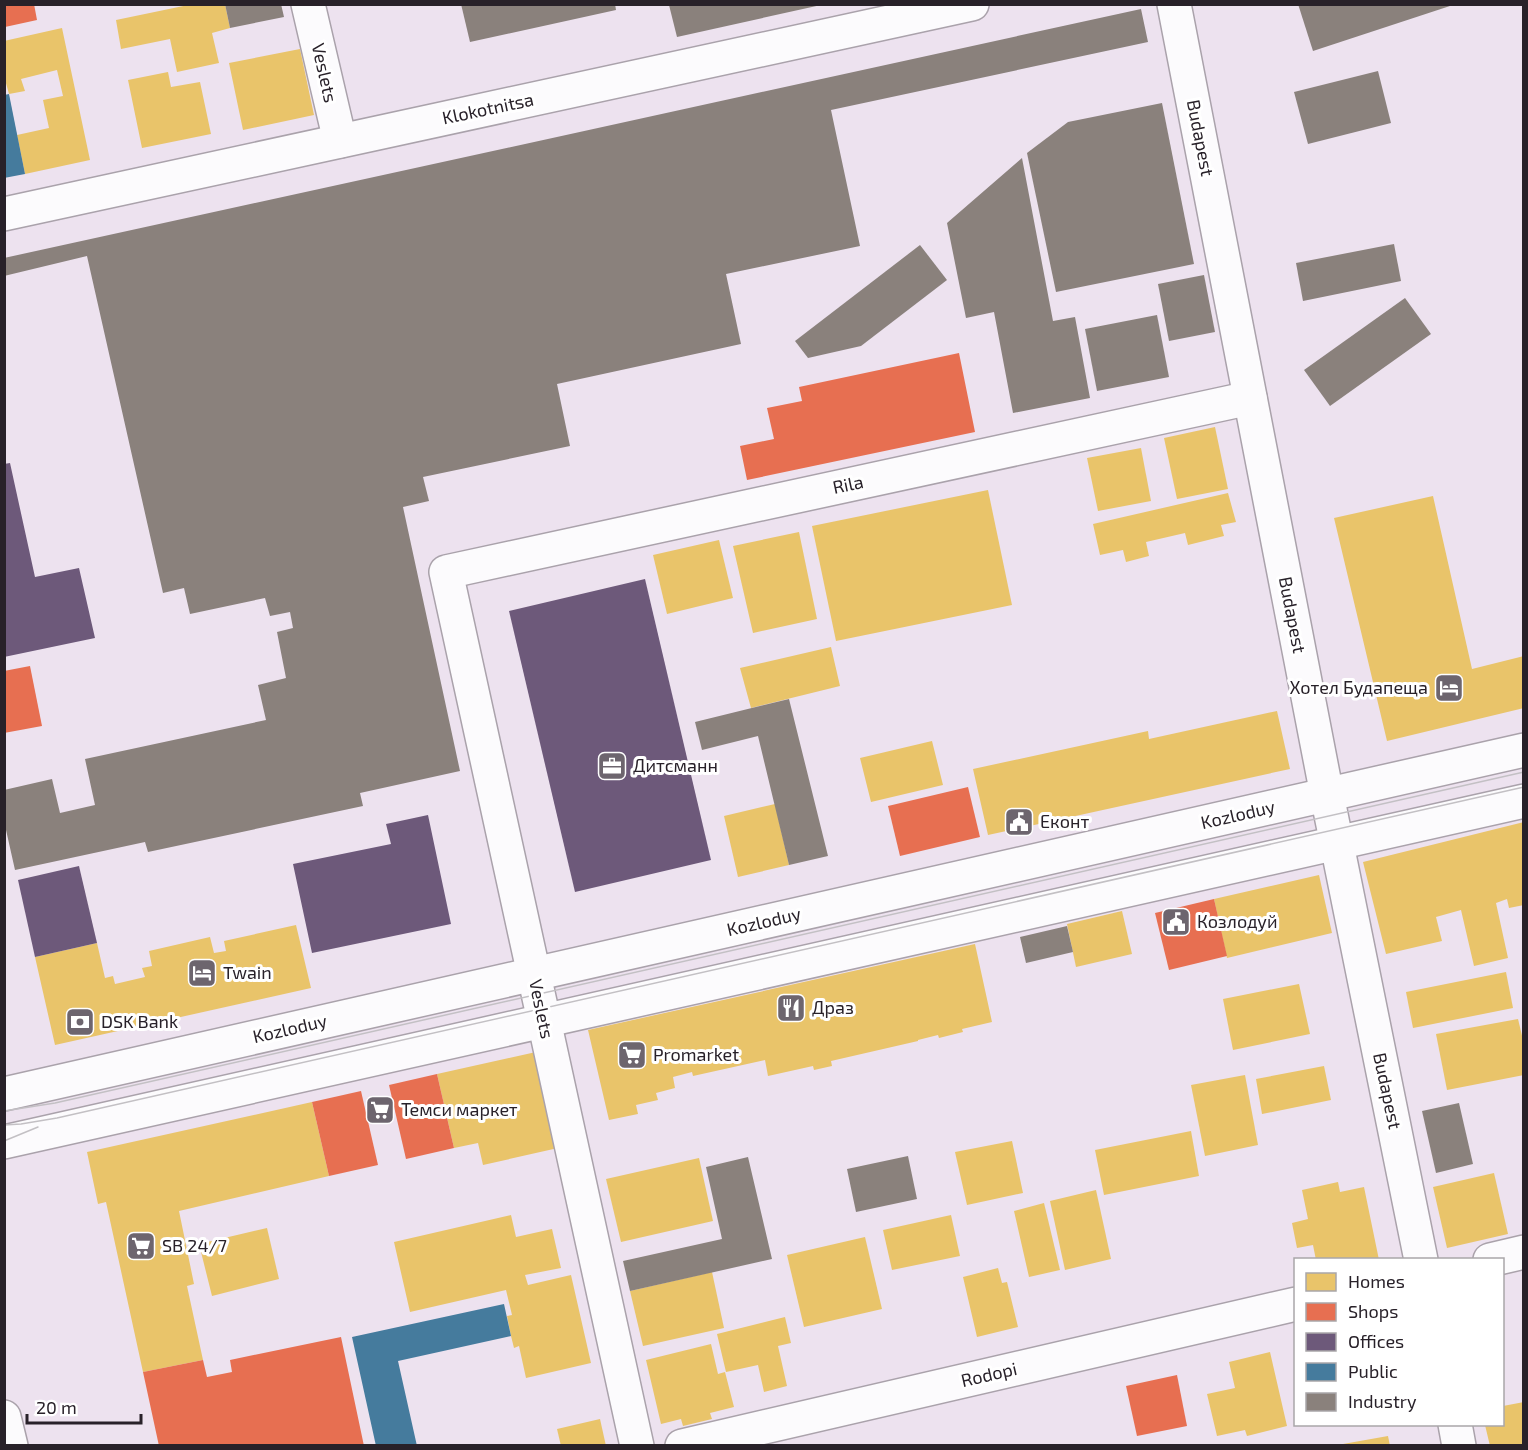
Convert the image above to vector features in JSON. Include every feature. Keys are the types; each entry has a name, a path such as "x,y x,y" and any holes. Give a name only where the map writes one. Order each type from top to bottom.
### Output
{"street":[{"name":"Veslets","path":"308,4 340,141"},
{"name":"Klokotnitsa","path":"4,214 972,4"},
{"name":"Budapest","path":"1174,4 1336,843 1421,1258"},
{"name":"Rila","path":"446,572 1250,398"},
{"name":"Veslets","path":"446,572 637,1446"},
{"name":"Kozloduy","path":"4,1094 1524,750"},
{"path":"4,1142 1524,801"},
{"path":"1498,1258 1524,1252"},
{"name":"Rodopi","path":"682,1446 1294,1304"},
{"path":"4,1417 11,1446"},
{"path":"1455,1426 1459,1446"}],"building: Homes":[{"path":"193,4 225,4 230,28 212,33 219,63 177,72 170,39 121,49 116,20"},
{"path":"62,28 90,160 25,174 17,135 49,128 43,100 63,96 57,70 21,79 25,91 9,94 4,76 4,41"},
{"path":"300,49 314,115 243,130 229,63"},
{"path":"168,72 171,87 200,82 211,134 142,148 128,80"},
{"path":"1215,427 1228,489 1177,499 1164,438"},
{"path":"1141,448 1151,501 1098,511 1087,458"},
{"path":"988,490 1012,605 836,641 812,526"},
{"path":"1228,493 1236,522 1221,525 1224,536 1188,545 1185,533 1146,542 1149,556 1126,562 1123,550 1100,555 1093,524"},
{"path":"1433,496 1472,669 1524,656 1524,708 1387,741 1334,518"},
{"path":"799,532 817,619 753,633 733,546"},
{"path":"719,540 733,598 667,614 653,555"},
{"path":"831,647 840,686 751,708 740,668"},
{"path":"1277,711 1290,769 988,835 973,769 1148,731 1149,739"},
{"path":"932,741 943,785 871,802 860,758"},
{"path":"775,804 789,865 738,877 724,816"},
{"path":"1524,822 1524,905 1509,908 1507,899 1496,903 1508,958 1474,966 1461,910 1436,917 1442,941 1386,954 1363,862"},
{"path":"1319,875 1332,933 1227,958 1214,899"},
{"path":"1122,911 1132,954 1076,967 1067,924"},
{"path":"296,925 311,988 55,1045 35,957 97,943 105,978 113,976 115,984 145,977 142,968 152,966 149,951 210,937 214,953 226,951 224,941"},
{"path":"975,944 992,1022 962,1029 963,1032 939,1038 938,1035 831,1061 832,1066 814,1070 813,1066 768,1076 765,1060 693,1076 692,1072 673,1077 675,1088 656,1093 658,1100 636,1105 638,1114 609,1120 588,1030"},
{"path":"1506,972 1513,1008 1413,1028 1406,992"},
{"path":"1299,984 1310,1034 1233,1050 1223,999"},
{"path":"1518,1019 1524,1044 1524,1075 1447,1090 1436,1034"},
{"path":"536,1052 558,1148 483,1165 478,1143 454,1148 437,1074"},
{"path":"1324,1066 1331,1100 1262,1114 1256,1079"},
{"path":"1245,1075 1258,1145 1205,1156 1191,1085"},
{"path":"312,1102 329,1176 179,1211 194,1284 187,1286 203,1360 143,1372 106,1202 98,1204 87,1152"},
{"path":"1191,1131 1199,1176 1104,1195 1095,1150"},
{"path":"1012,1141 1023,1193 967,1205 955,1152"},
{"path":"699,1158 713,1221 621,1242 606,1179"},
{"path":"1494,1173 1508,1234 1447,1248 1433,1187"},
{"path":"1338,1182 1340,1192 1364,1187 1379,1258 1316,1258 1313,1245 1297,1248 1292,1223 1308,1219 1302,1190"},
{"path":"1096,1190 1111,1259 1065,1270 1050,1201"},
{"path":"1044,1203 1060,1270 1029,1277 1014,1211"},
{"path":"511,1215 516,1237 552,1229 561,1268 525,1275 528,1285 571,1275 591,1363 526,1378 519,1346 514,1348 511,1336 507,1316 512,1315 506,1290 410,1312 394,1242"},
{"path":"951,1215 960,1256 892,1270 883,1230"},
{"path":"267,1228 279,1279 212,1296 199,1244"},
{"path":"865,1237 882,1309 804,1327 787,1255"},
{"path":"998,1268 1002,1283 1007,1282 1018,1327 977,1337 963,1277"},
{"path":"712,1272 724,1328 643,1346 630,1291"},
{"path":"785,1317 791,1343 778,1346 787,1386 764,1392 758,1365 726,1372 717,1334"},
{"path":"711,1344 718,1374 725,1372 734,1407 710,1413 712,1419 683,1426 681,1419 661,1424 646,1360"},
{"path":"1270,1352 1287,1426 1247,1436 1245,1430 1217,1436 1207,1394 1235,1388 1229,1362"},
{"path":"1524,1402 1524,1446 1490,1446 1485,1426 1504,1426 1504,1406"},
{"path":"600,1419 606,1446 561,1446 557,1429"},
{"path":"1388,1436 1390,1446 1343,1446 1343,1444"}],"building: Shops":[{"path":"5,4 34,4 37,20 5,27"},
{"path":"959,353 975,432 747,480 740,446 774,439 767,408 802,401 799,387"},
{"path":"30,666 42,726 4,733 4,671"},
{"path":"968,787 980,837 900,856 888,806"},
{"path":"1214,899 1227,956 1169,970 1155,913"},
{"path":"437,1074 454,1148 406,1159 389,1085"},
{"path":"361,1091 378,1165 329,1176 312,1102"},
{"path":"341,1337 364,1446 159,1446 143,1372 203,1360 207,1377 232,1372 230,1360"},
{"path":"1177,1375 1187,1426 1137,1436 1126,1386"}],"building: Offices":[{"path":"10,463 35,577 79,568 95,638 4,657 4,464"},
{"path":"645,579 711,860 575,892 509,611"},
{"path":"428,815 451,924 312,953 293,864 391,844 386,824"},
{"path":"79,866 97,943 35,957 18,880"}],"building: Public":[{"path":"9,94 25,174 4,178 4,95"},
{"path":"504,1304 511,1336 398,1361 417,1446 376,1446 352,1337"}],"building: Industry":[{"path":"225,4 281,4 284,17 230,28"},
{"path":"461,4 615,4 616,10 470,42"},
{"path":"1298,4 1453,4 1453,5 1313,51"},
{"path":"669,5 821,5 677,37"},
{"path":"1141,9 1148,42 831,110 860,246 726,274 741,344 557,384 570,446 423,477 429,501 403,507 460,771 360,793 363,806 148,852 145,842 15,870 4,821 4,790 52,779 60,813 95,805 85,759 266,720 258,685 286,678 277,632 293,628 290,612 270,616 265,598 190,614 184,588 163,593 87,256 4,276 4,258"},
{"path":"1378,71 1391,123 1308,144 1294,92"},
{"path":"1162,103 1194,264 1056,292 1027,153 1068,122"},
{"path":"1022,158 1053,321 1075,317 1090,398 1013,413 994,312 966,318 947,223"},
{"path":"1394,244 1401,281 1303,301 1296,263"},
{"path":"920,245 947,280 861,346 808,358 795,341"},
{"path":"1204,275 1215,332 1169,341 1158,284"},
{"path":"1405,298 1431,334 1330,406 1304,370"},
{"path":"1157,315 1169,377 1097,391 1085,329"},
{"path":"789,699 828,856 789,865 758,736 702,750 695,722"},
{"path":"1067,926 1073,952 1026,963 1020,937"},
{"path":"1459,1103 1473,1164 1436,1173 1422,1111"},
{"path":"908,1156 917,1199 856,1212 847,1169"},
{"path":"748,1157 772,1259 630,1291 623,1261 722,1239 706,1167"}],"tram line":[{"path":"4,1111 55,1103 1524,772"},
{"path":"4,1125 57,1118 1524,787"},
{"path":"4,1141 38,1127"}],"place":[{"name":"Хотел Будапеща","path":"1449,688"},
{"name":"Дитсманн","path":"612,766"},
{"name":"Еконт","path":"1019,822"},
{"name":"Козлодуй","path":"1176,922"},
{"name":"Twain","path":"202,973"},
{"name":"Драз","path":"791,1008"},
{"name":"DSK Bank","path":"80,1022"},
{"name":"Promarket","path":"632,1055"},
{"name":"Темси маркет","path":"380,1110"},
{"name":"SB 24/7","path":"141,1246"}]}
